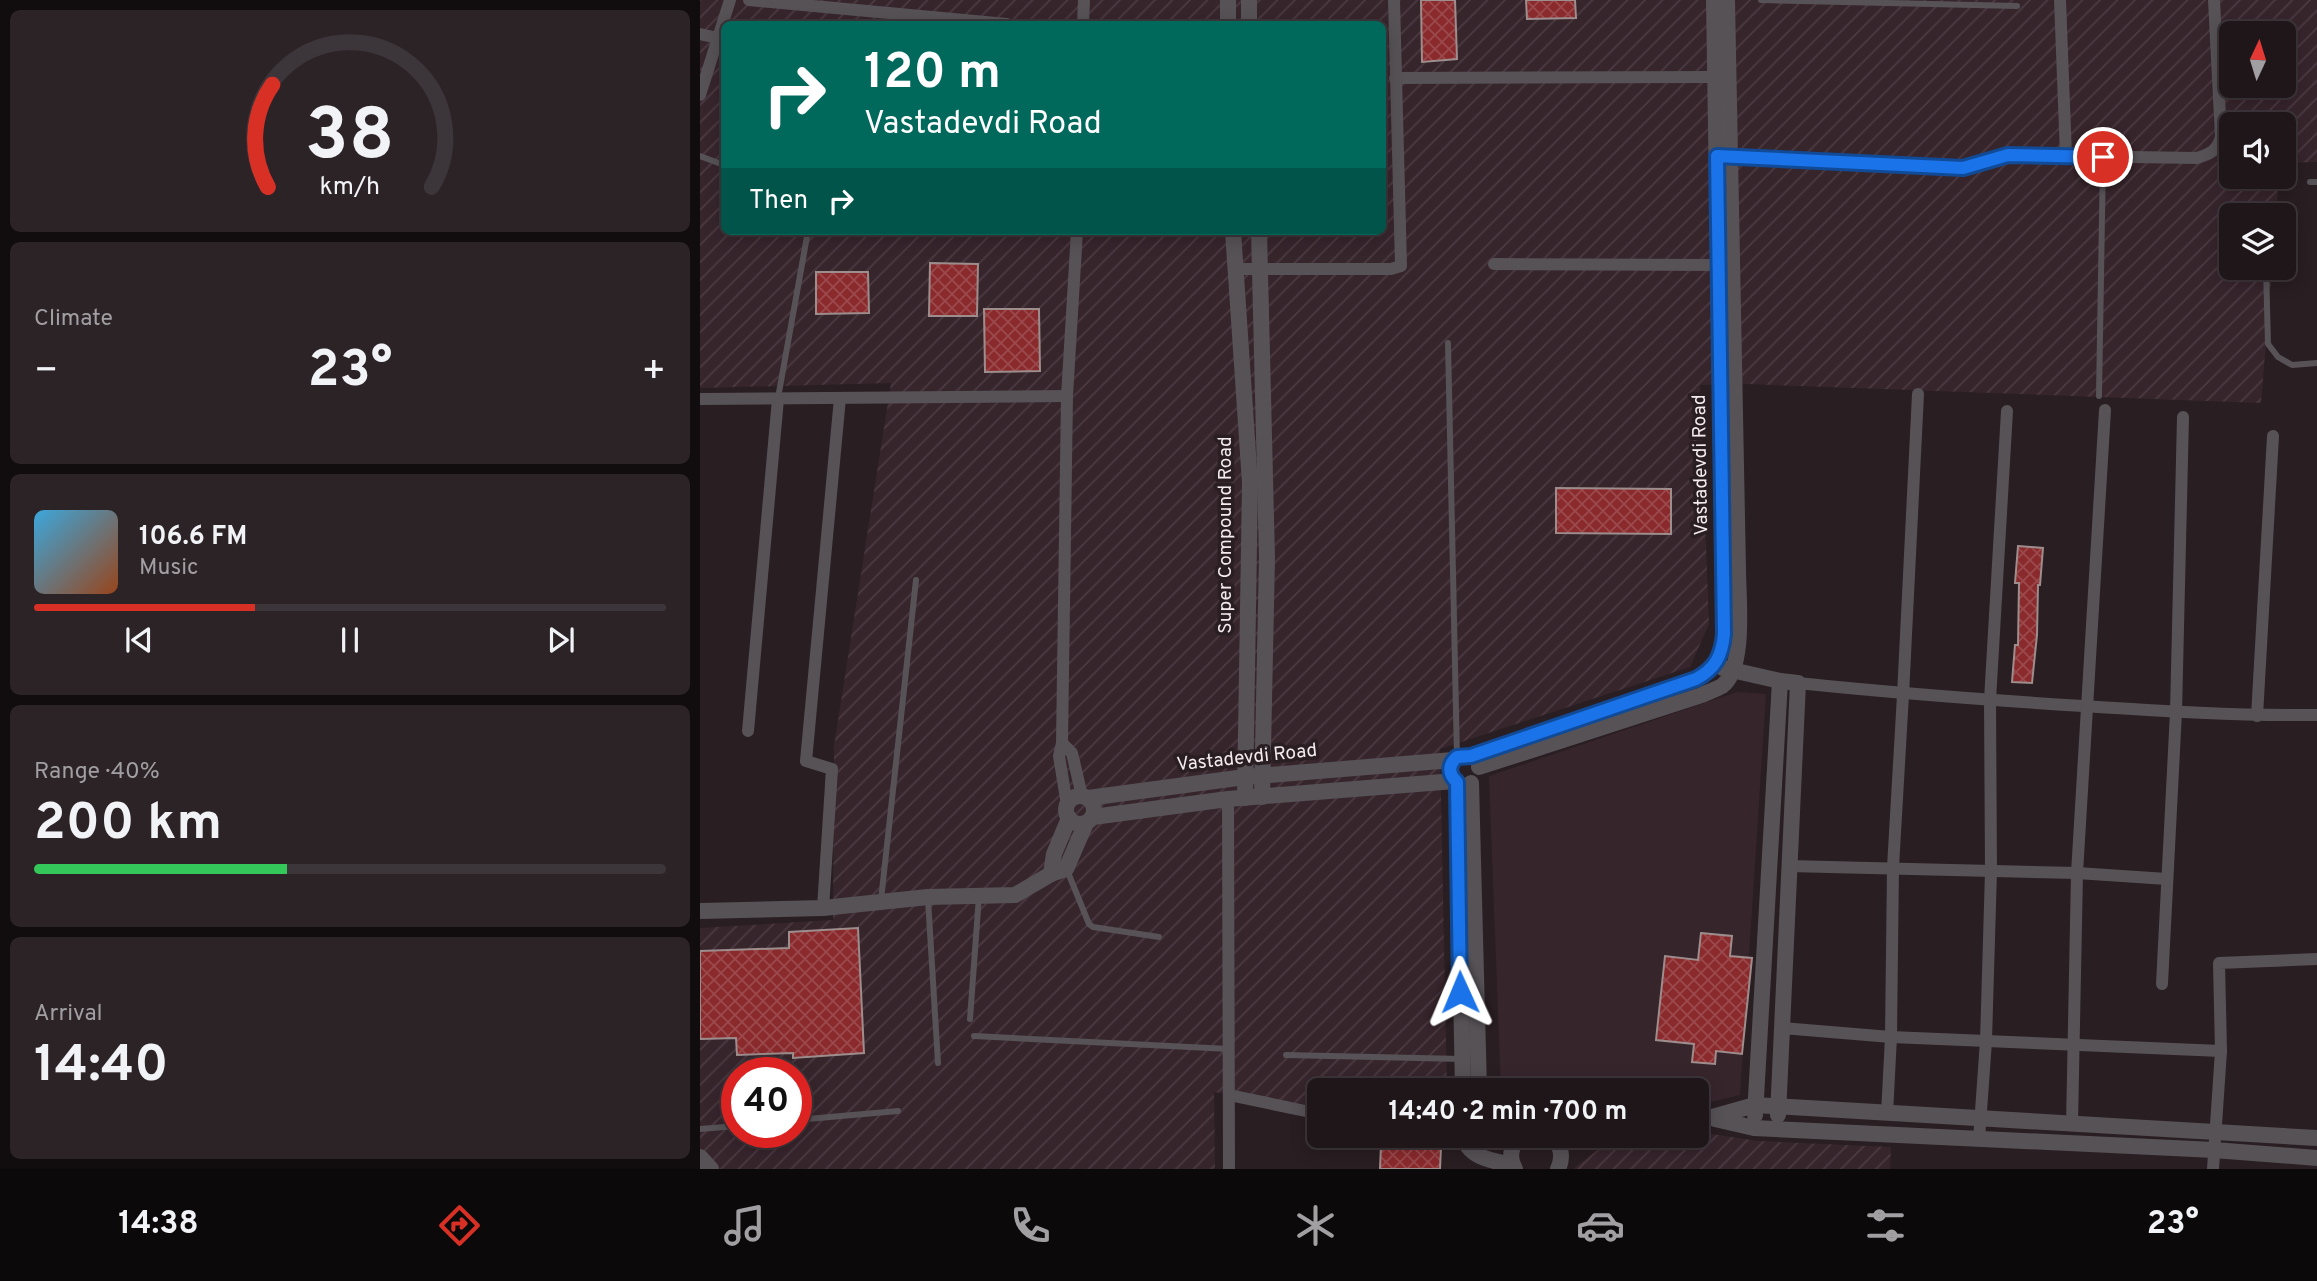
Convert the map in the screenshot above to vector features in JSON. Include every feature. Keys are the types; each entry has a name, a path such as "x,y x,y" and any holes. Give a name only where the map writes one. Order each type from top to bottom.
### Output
{"street":[{"path":"724,21 730,0"},
{"path":"749,0 975,21"},
{"path":"1083,21 1084,0"},
{"path":"1228,0 1228,21"},
{"path":"1248,21 1249,0"},
{"path":"1234,269 1391,269 1401,266 1394,0"},
{"name":"Vastadevdi Road","path":"1085,797 1245,777 1465,760 1652,713 1724,685 1733,671 1738,647 1738,569 1723,156 1715,77 1714,0"},
{"name":"Vastadevdi Road","path":"1465,760 1696,679 1707,674 1715,665 1722,649 1724,634 1718,265 1727,0"},
{"path":"2060,0 2066,156"},
{"path":"1723,156 1963,168 2008,155 2197,158 2208,155 2217,148 2221,137 2214,0"},
{"path":"700,34 721,30 700,95"},
{"path":"1395,78 1715,77"},
{"path":"1077,235 1067,396 1062,743 1059,756 1068,811 1076,823 1089,820"},
{"name":"Super Compound Road","path":"1233,235 1251,483 1245,798"},
{"name":"Super Compound Road","path":"1259,235 1267,558 1262,797"},
{"path":"1494,264 1718,265"},
{"path":"1887,1114 1891,1037 1893,867 1918,394"},
{"path":"700,399 1067,396"},
{"path":"748,731 778,398"},
{"path":"823,908 832,769 806,761 840,398"},
{"path":"2072,1125 2077,873 2105,410"},
{"path":"1979,1139 1986,1041 1991,871 1990,700 2007,411"},
{"path":"2162,984 2176,712 2183,417"},
{"path":"2257,716 2273,436"},
{"path":"1715,665 1780,681 1903,695 2176,712 2317,716"},
{"path":"1754,1128 1780,681"},
{"path":"1777,1128 1798,682"},
{"path":"700,911 823,908 928,897 1015,895 1059,871 1094,807 1085,797 1072,753 1062,743"},
{"path":"1461,782 1477,776 1465,760 1450,773 1461,782 1478,1078"},
{"path":"1461,782 1463,1078"},
{"name":"Vastadevdi Road","path":"1089,820 1228,799 1461,782"},
{"path":"1059,871 1054,854 1068,811 1073,798 1085,797"},
{"path":"1228,799 1229,1169"},
{"path":"1788,866 2077,873 2167,879"},
{"path":"2213,1169 2221,1051 2219,962 2317,959"},
{"path":"1782,1028 1891,1037 2221,1051"},
{"path":"1229,1095 1307,1111"},
{"path":"1709,1119 1755,1105 2317,1138"},
{"path":"1709,1121 1754,1128 2214,1150 2317,1158"},
{"path":"1468,1148 1514,1167"},
{"path":"1514,1148 1511,1157 1514,1167"},
{"path":"1560,1164 1580,1148"},
{"path":"700,1157 711,1169"}],"lane":[{"path":"1761,0 2017,6"},
{"path":"700,156 721,164"},
{"path":"2098,396 2103,157"},
{"path":"778,398 807,235"},
{"path":"2266,280 2268,344 2278,357 2292,365 2317,363"},
{"path":"1448,343 1465,760"},
{"path":"881,902 916,580"},
{"path":"1059,871 1093,927 1159,937"},
{"path":"970,1019 979,896"},
{"path":"928,897 937,1063"},
{"path":"974,1036 1229,1049"},
{"path":"1286,1055 1462,1059"},
{"path":"812,1119 898,1111"},
{"path":"700,1129 721,1127"}],"shaded area":[{"path":"700,0 2317,0 2317,162 2296,163 2296,112 2219,112 2219,189 2278,189 2277,203 2219,203 2219,280 2271,280 2261,403 1747,384 1700,385 1709,624 1690,667 1440,749 1447,1078 1307,1078 1307,1104 1214,1092 1215,1169 711,1169 700,1157 700,928 833,920 834,746 891,383 700,388"},
{"path":"1737,692 1766,694 1740,1095 1709,1102 1709,1078 1501,1078 1489,776"},
{"path":"1709,1134 1758,1141 1891,1147 1890,1169 1573,1169 1599,1149 1709,1148"}],"building":[{"path":"1421,0 1455,0 1457,59 1422,62"},
{"path":"1526,0 1575,0 1576,18 1527,19"},
{"path":"930,263 978,264 977,316 929,316"},
{"path":"816,272 868,272 869,313 816,314"},
{"path":"984,309 1039,309 1040,371 985,372"},
{"path":"1556,488 1671,489 1671,534 1556,533"},
{"path":"2018,546 2043,548 2032,683 2012,682 2015,645 2018,645 2019,583 2015,583"},
{"path":"858,928 864,1053 807,1057 793,1057 793,1053 737,1055 736,1038 700,1039 700,951 789,948 789,932"},
{"path":"1701,933 1732,936 1730,956 1752,958 1742,1054 1716,1051 1715,1064 1692,1062 1694,1044 1656,1040 1665,956 1698,960"},
{"path":"1381,1148 1441,1148 1440,1169 1380,1169"}],"route":[{"path":"1460,992 1457,782 1450,773 1453,760 1461,755 1471,756 1696,679 1707,674 1716,664 1722,649 1724,634 1717,156 1963,168 2008,155 2103,157"}]}
